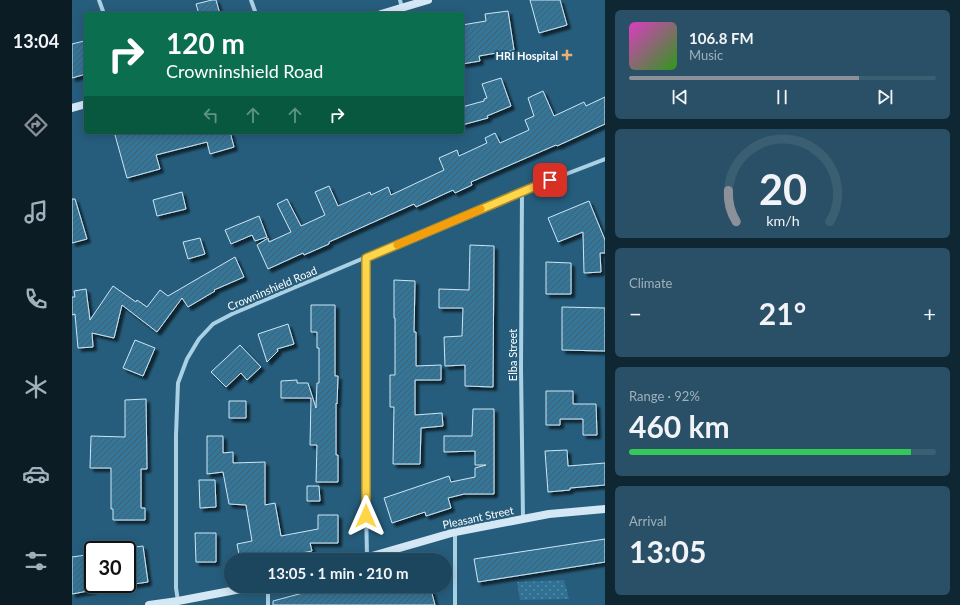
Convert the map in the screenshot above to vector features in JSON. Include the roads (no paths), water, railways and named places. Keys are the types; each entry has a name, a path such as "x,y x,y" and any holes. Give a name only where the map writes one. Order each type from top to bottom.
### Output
{"street":[{"path":"99,0 103,12"},
{"path":"251,0 255,12"},
{"path":"384,12 401,4 428,0"},
{"path":"72,108 84,105"},
{"name":"Crowninshield Road","path":"178,601 176,588 176,489 178,383 187,359 199,339 213,324 232,314 522,191 605,159"},
{"name":"Elba Street","path":"522,191 521,369 523,518"},
{"path":"366,258 365,456 367,553"},
{"name":"Pleasant Street","path":"384,553 455,532 523,518 605,509"},
{"path":"455,532 455,605"},
{"path":"149,605 224,592"},
{"path":"268,593 268,605"}],"place":[{"name":"HRI Hospital","path":"567,55"}]}
